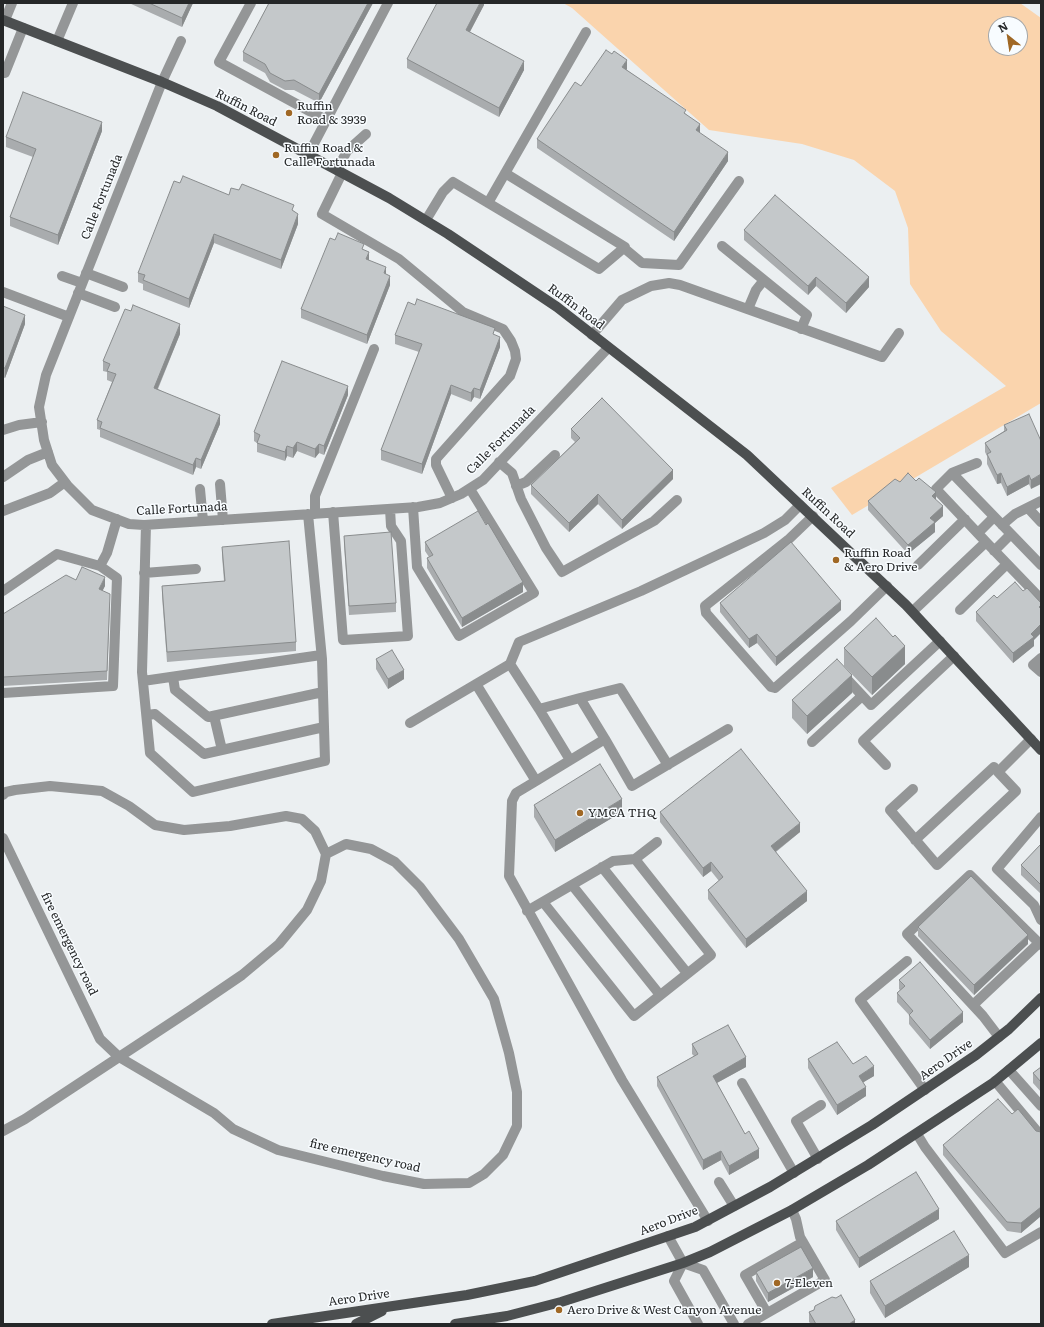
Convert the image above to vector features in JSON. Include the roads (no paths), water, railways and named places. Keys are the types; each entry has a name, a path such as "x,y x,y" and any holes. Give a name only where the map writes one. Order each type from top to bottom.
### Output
{"main road":[{"name":"Ruffin Road","path":"4,20 162,82 217,106 390,198 426,220 557,307 747,455 912,611 1041,750"},
{"name":"Aero Drive","path":"272,1324 467,1295 535,1281 695,1228 846,1143 976,1055 999,1037 1041,998"},
{"path":"455,1324 507,1316 561,1302 682,1263 710,1252 792,1210 868,1165 995,1081 1041,1043"},
{"path":"356,1324 389,1307"}],"street":[{"path":"4,20 12,3"},
{"path":"57,41 73,3"},
{"path":"251,3 219,62 326,120"},
{"path":"308,155 388,3"},
{"path":"5,73 23,28"},
{"path":"488,203 586,32"},
{"name":"Calle Fortunada","path":"181,41 162,82 46,375 39,407 52,465 65,482 92,510 129,524 146,525 390,509 440,503 452,498 483,480 608,348"},
{"path":"366,134 347,151 322,214 399,259 463,312 503,329 515,350 516,359 510,376 436,458 436,465 452,498"},
{"path":"505,173 624,248 642,264 679,265 739,181"},
{"path":"426,220 443,192 453,182 599,269 624,248"},
{"path":"722,246 807,315 801,329"},
{"path":"86,273 123,287"},
{"path":"62,276 80,288 116,307"},
{"path":"748,309 756,290 764,280"},
{"path":"592,335 622,300 635,292 660,284 669,283 680,285 882,357 898,333"},
{"path":"3,292 69,317"},
{"path":"146,525 142,672 150,753 193,792 325,761 323,692 312,514 315,496 374,349"},
{"path":"3,430 19,425 42,422"},
{"path":"3,477 28,460 48,452"},
{"path":"516,486 526,482 555,455"},
{"path":"499,462 512,473 521,499 546,548 562,572 654,521 677,500"},
{"path":"977,463 952,473 936,489 1041,599"},
{"path":"952,473 1041,565"},
{"path":"3,511 50,493 65,482"},
{"path":"220,484 223,520"},
{"path":"413,507 418,568 459,636 534,593 470,488"},
{"path":"200,490 203,521"},
{"path":"1002,525 1014,514 1041,501"},
{"path":"410,723 510,664 518,642 641,591 764,533 785,520 800,505"},
{"path":"1028,508 1041,522"},
{"path":"333,512 343,640 408,636 402,540 391,526 390,509"},
{"path":"813,516 788,540 705,606 706,613 771,687 775,688 851,621 887,586"},
{"path":"978,533 994,517"},
{"path":"100,566 107,553 117,519"},
{"path":"918,565 965,519"},
{"path":"994,551 1011,534"},
{"path":"912,611 986,542"},
{"path":"3,591 57,554 100,566 117,578 113,686 3,693"},
{"path":"960,610 1007,564"},
{"path":"144,573 196,569"},
{"path":"840,672 871,705 940,641"},
{"path":"143,681 321,655"},
{"path":"886,765 864,741 954,656"},
{"path":"1041,658 1033,666 1041,672"},
{"path":"510,664 570,760"},
{"path":"173,677 175,690 208,717 323,692"},
{"path":"476,684 536,780"},
{"path":"539,709 620,688 668,765"},
{"path":"812,742 862,696"},
{"path":"580,698 632,786 728,729"},
{"path":"147,715 155,714 204,754 324,727"},
{"path":"214,716 222,750"},
{"path":"605,739 516,793 512,801 509,876 527,911 622,1080 708,1220"},
{"path":"998,772 1031,739"},
{"path":"913,789 890,810 915,840 937,865 1016,791 994,767 915,840"},
{"path":"3,795 6,792 15,790 50,786 102,791 128,806 155,825 184,830 230,826 286,816 302,819 315,831 326,854 321,880 307,910 279,944 242,975 25,1119 3,1131"},
{"path":"1041,817 997,869 1034,905 1041,920"},
{"name":"fire emergency road","path":"3,838 100,1039 119,1057 214,1113 233,1129 278,1150 383,1176 424,1184 469,1183 484,1174 503,1155 517,1126 517,1092 509,1053 494,999 459,939 420,887 395,862 371,849 346,844 326,854"},
{"path":"527,911 613,861 635,859 657,842"},
{"path":"543,902 634,1016 711,955 635,859"},
{"path":"602,868 688,973"},
{"path":"973,1005 1040,944 970,875 907,934 973,1005 999,1037"},
{"path":"572,885 660,995"},
{"path":"908,961 860,1000 925,1090"},
{"path":"1009,1070 1041,1106"},
{"path":"995,1081 1041,1136"},
{"path":"742,1083 794,1173"},
{"path":"818,1159 796,1121 821,1105"},
{"path":"917,1134 925,1147 1005,1253 1041,1232"},
{"path":"719,1182 734,1206"},
{"path":"748,1324 825,1280 800,1237 796,1219 792,1210"},
{"path":"668,1236 682,1263 703,1270 734,1324"},
{"path":"767,1313 745,1275 803,1242"},
{"path":"682,1263 674,1281 698,1324"}],"place":[{"name":"Ruffin Road & 3939","path":"289,113"},
{"name":"Ruffin Road & Calle Fortunada","path":"276,155"},
{"name":"Ruffin Road & Aero Drive","path":"836,560"},
{"name":"YMCA THQ","path":"580,813"},
{"name":"7-Eleven","path":"777,1283"},
{"name":"Aero Drive & West Canyon Avenue","path":"559,1310"}]}
